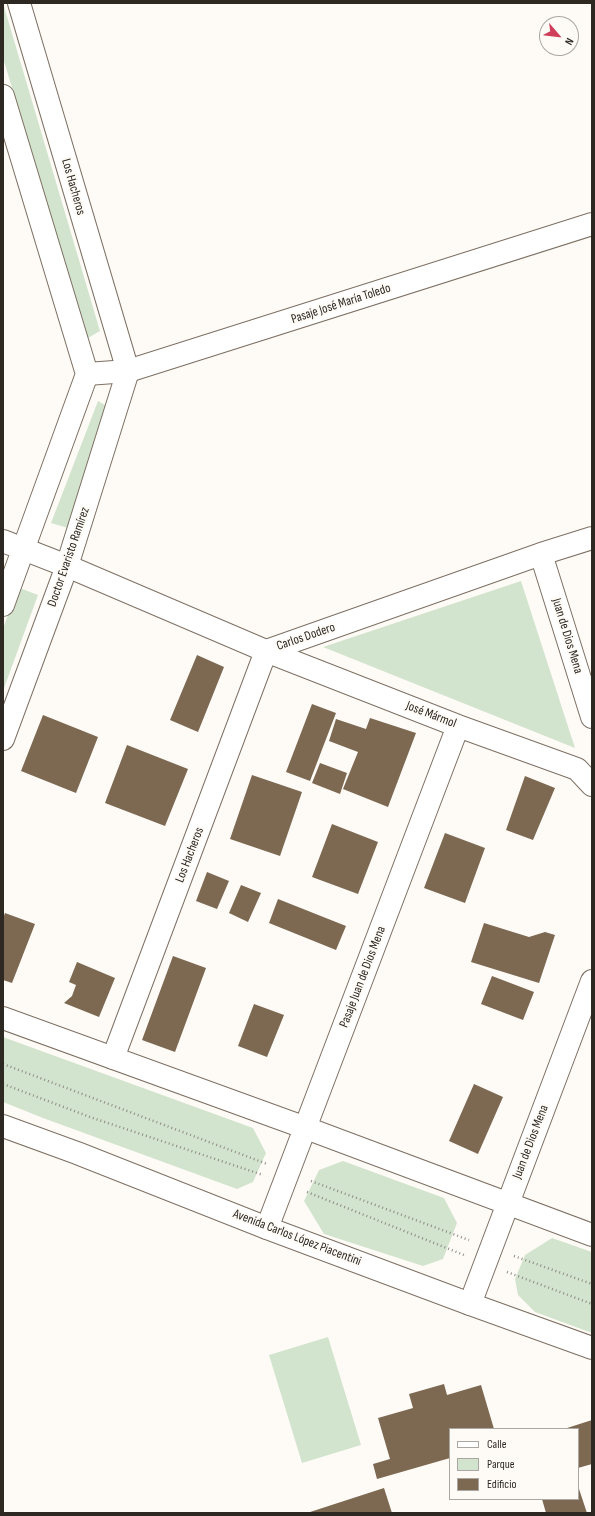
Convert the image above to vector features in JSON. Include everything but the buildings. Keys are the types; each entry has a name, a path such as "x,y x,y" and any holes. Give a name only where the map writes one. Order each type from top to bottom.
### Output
{"street":[{"name":"Los Hacheros","path":"19,3 128,371"},
{"path":"3,96 87,374 3,605"},
{"name":"Pasaje José María Toledo","path":"87,374 128,371 592,224"},
{"name":"Doctor Evaristo Ramírez","path":"3,740 67,566 128,371"},
{"name":"Carlos Dodero","path":"3,541 67,566 266,651 542,554 592,538"},
{"name":"Juan de Dios Mena","path":"542,554 592,718"},
{"name":"Los Hacheros","path":"113,1058 266,651"},
{"name":"José Mármol","path":"266,651 458,726 584,767 592,785"},
{"name":"Pasaje Juan de Dios Mena","path":"267,1228 458,726"},
{"name":"Juan de Dios Mena","path":"470,1304 508,1205 587,1010 592,981"},
{"path":"3,1018 306,1128 508,1205 592,1235"},
{"name":"Avenida Carlos López Piacentini","path":"3,1126 85,1156 267,1228 592,1348"}],"green space":[{"path":"3,3 100,331 88,338 3,58"},
{"path":"98,401 110,408 68,528 51,523"},
{"path":"521,581 575,748 323,647"},
{"path":"17,587 38,595 3,691 3,629"},
{"path":"3,1037 253,1128 266,1153 253,1182 237,1189 3,1102"},
{"path":"343,1161 444,1198 457,1223 443,1259 423,1266 324,1234 304,1201 319,1170"},
{"path":"552,1238 592,1252 592,1333 535,1312 518,1295 515,1279 525,1255"},
{"path":"328,1337 361,1445 302,1463 269,1355"}]}
